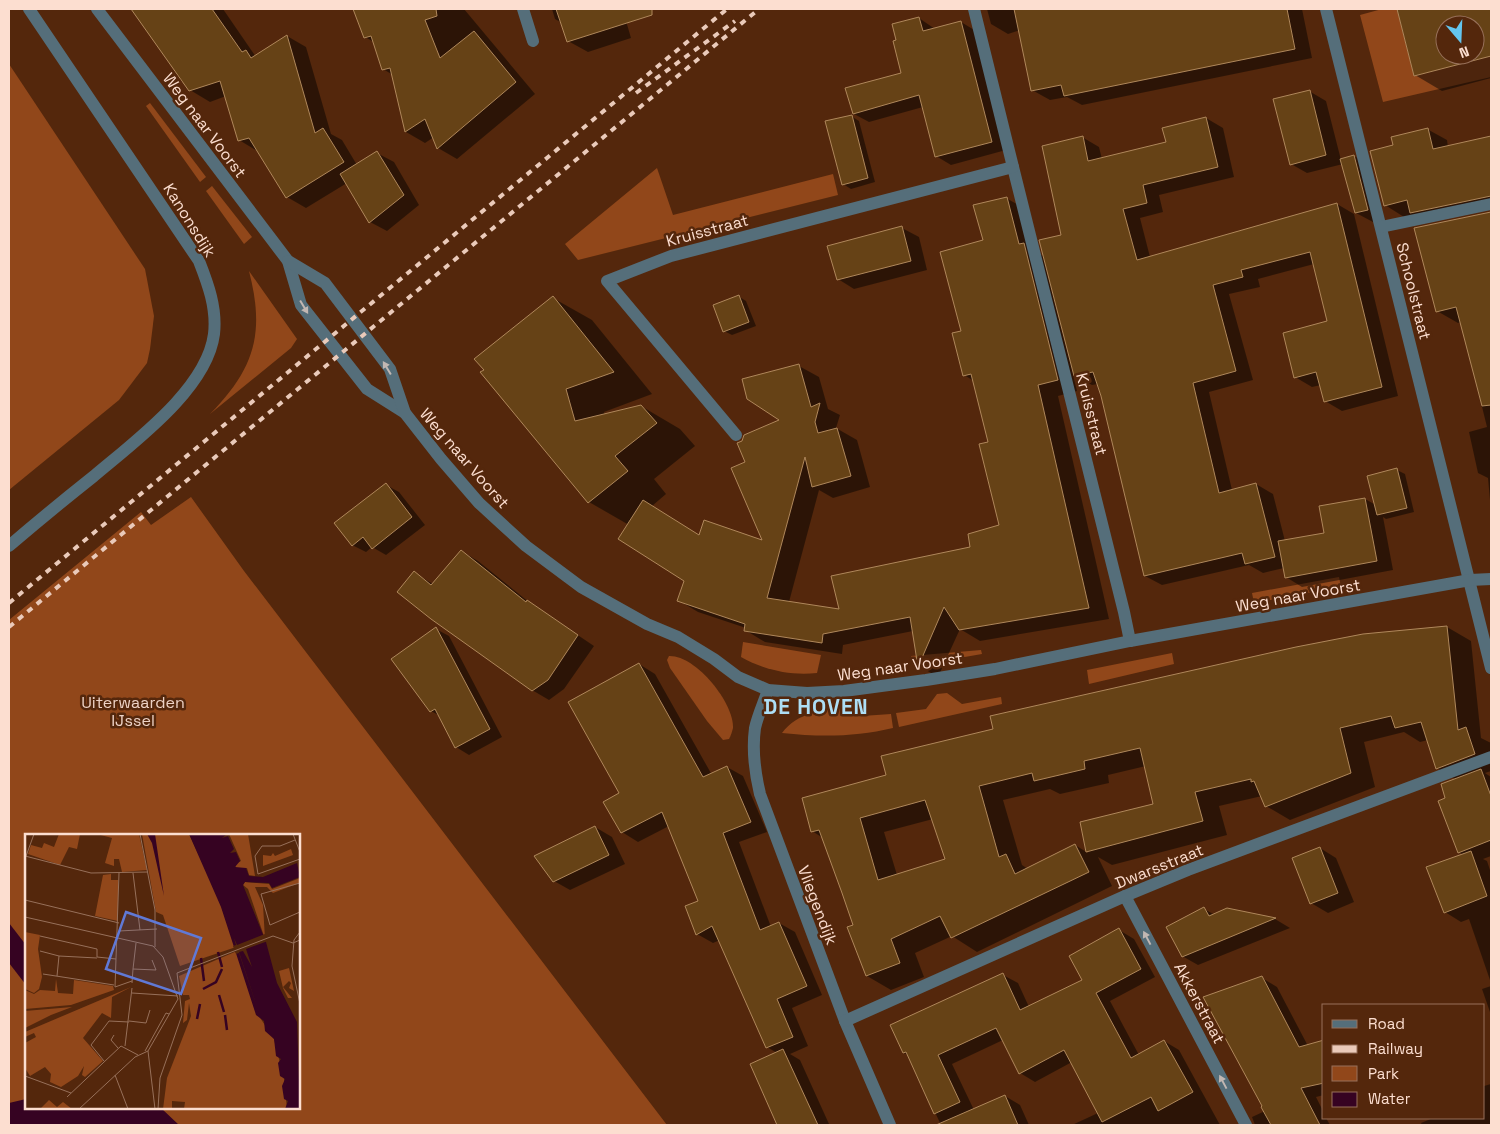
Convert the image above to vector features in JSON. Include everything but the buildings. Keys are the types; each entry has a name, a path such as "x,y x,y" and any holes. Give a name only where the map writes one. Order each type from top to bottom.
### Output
{"street":[{"name":"Kanonsdijk","path":"9,546 147,431 182,396 209,352 214,334 214,308 208,284 198,261 29,9"},
{"name":"Weg naar Voorst","path":"97,9 288,261 302,305 367,389 405,413"},
{"path":"523,9 533,41"},
{"name":"Kruisstraat","path":"974,9 1130,641"},
{"name":"Schoolstraat","path":"1326,9 1491,668"},
{"name":"Kruisstraat","path":"736,435 606,281 671,256 1013,167"},
{"path":"1381,227 1491,204"},
{"name":"Weg naar Voorst","path":"288,261 325,283 390,369 405,413 479,503 526,546 581,587 614,607 678,637 714,658 738,677 768,690 807,693 844,691 995,669 1130,641 1470,580 1491,578"},
{"name":"Vliegendijk","path":"768,690 756,726 754,746 755,775 760,794 845,1021 890,1125"},
{"name":"Dwarsstraat","path":"845,1021 1125,896 1188,870 1491,757"},
{"name":"Akkerstraat","path":"1125,896 1246,1125"}],"green space":[{"path":"1382,9 1397,9 1414,76 1456,65 1485,65 1485,58 1491,56 1491,77 1383,102 1360,15"},
{"path":"9,64 145,269 154,316 147,363 119,400 9,490"},
{"path":"150,103 206,177 200,182 146,106"},
{"path":"657,168 673,215 833,174 838,195 578,260 565,244"},
{"path":"212,186 252,237 244,244 206,191"},
{"path":"249,271 297,339 291,348 210,414 237,381 246,365 252,348 256,331 256,313"},
{"name":"Uiterwaarden IJssel","path":"191,497 244,571 667,1125 9,1125 9,620 141,512 151,525"},
{"path":"1339,577 1341,587 1254,603 1252,593"},
{"path":"743,642 821,655 817,673 797,674 768,669 741,657"},
{"path":"981,650 982,654 913,666 911,656"},
{"path":"1172,653 1174,664 1089,684 1087,670"},
{"path":"669,656 691,663 711,682 720,694 732,718 733,728 729,739 723,740 707,721 670,668 667,660"},
{"path":"947,693 962,704 1001,697 1002,704 899,727 896,713 926,709 937,694"},
{"path":"846,705 850,705 862,716 891,714 893,728 838,735 782,733 788,726 803,716 820,711 847,708"}],"water":[{"path":"9,923 25,944 25,984 9,963"},
{"path":"25,1099 25,1109 162,1109 179,1125 9,1125 9,1103"}],"railway":[{"path":"9,603 727,9"},
{"path":"9,627 759,9"},
{"path":"636,93 735,21"}],"district":[{"name":"DE HOVEN","path":"816,707"}]}
